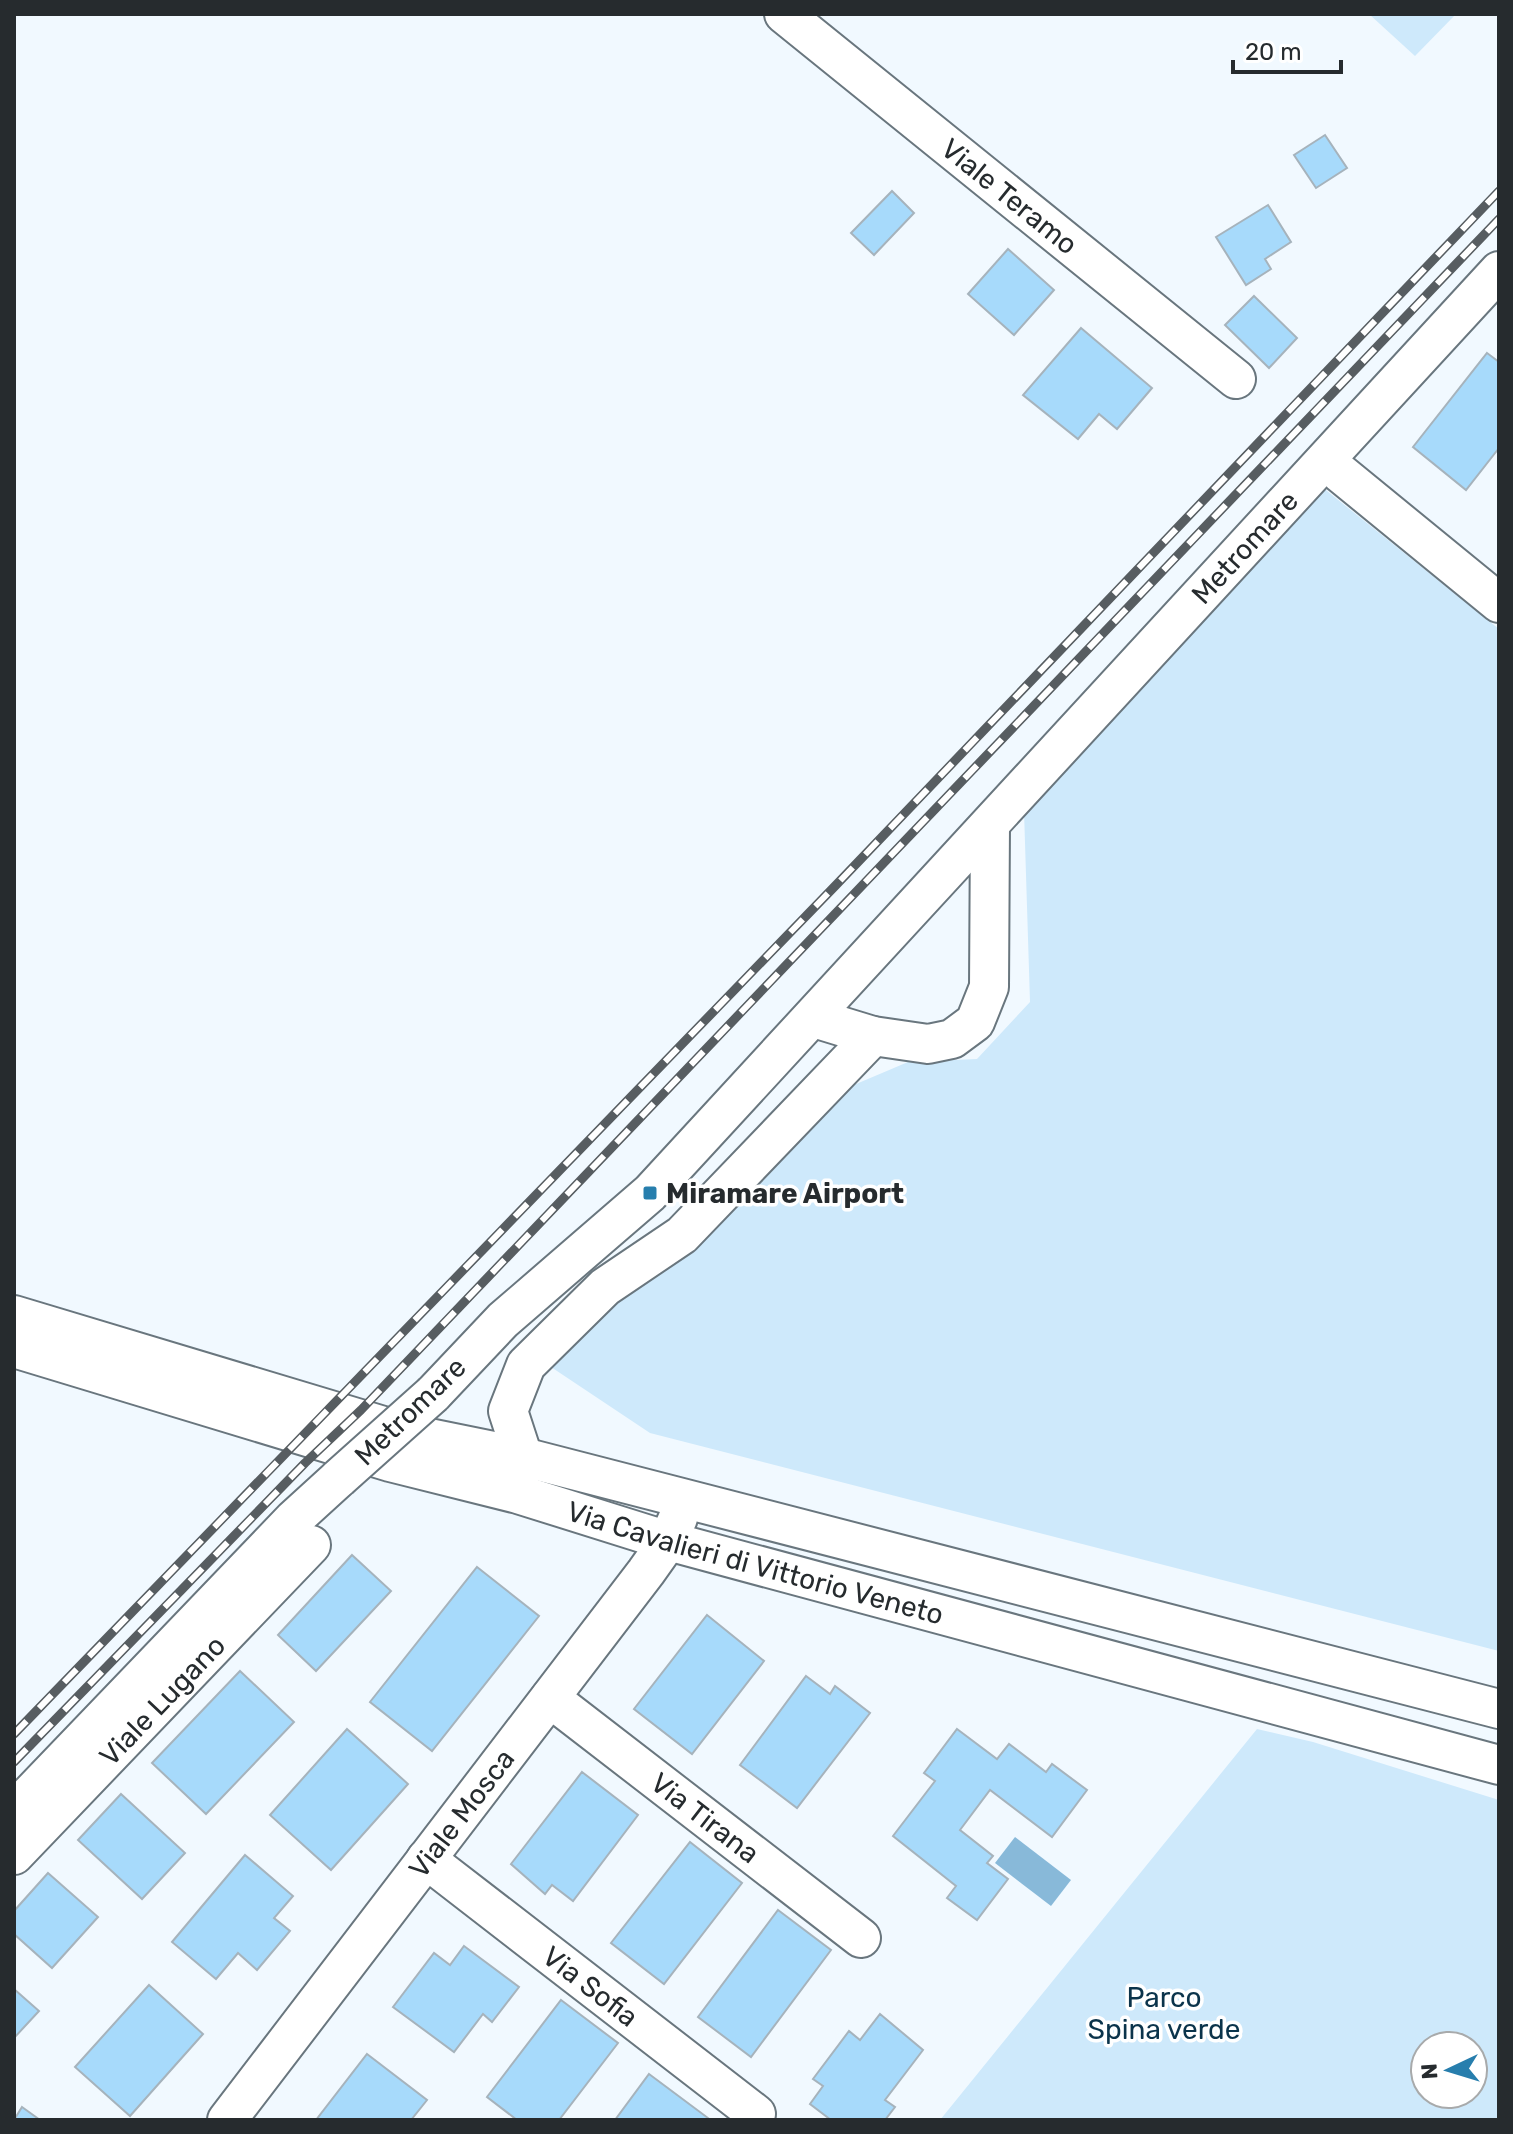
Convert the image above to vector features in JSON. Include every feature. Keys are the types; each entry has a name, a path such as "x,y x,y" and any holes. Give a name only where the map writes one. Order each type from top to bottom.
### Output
{"street":[{"name":"Viale Teramo","path":"784,14 1236,379"},
{"name":"Metromare","path":"14,1811 294,1519 433,1394 503,1320 650,1193 1499,271"},
{"path":"1340,473 1499,603"},
{"path":"814,1018 873,1036 928,1044 952,1039 975,1022 989,987 990,825"},
{"path":"518,1494 523,1457 508,1411 526,1365 605,1287 682,1235 873,1036"},
{"name":"Via Cavalieri di Vittorio Veneto","path":"14,1315 410,1434 523,1457 1499,1709"},
{"name":"Via Cavalieri di Vittorio Veneto","path":"14,1348 390,1462 518,1494 668,1541 1499,1765"},
{"name":"Viale Mosca","path":"227,2120 668,1541 686,1499"},
{"name":"Viale Lugano","path":"14,1855 311,1545"},
{"name":"Via Tirana","path":"550,1698 861,1938"},
{"name":"Via Sofia","path":"426,1859 756,2114"}],"green space":[{"path":"1369,14 1456,14 1415,56"},
{"path":"1322,487 1499,629 1499,1651 650,1433 548,1365 849,1087 908,1062 977,1059 1030,1002 1024,811"},
{"name":"Parco Spina verde","path":"1257,1729 1313,1742 1499,1800 1499,2120 940,2120"}],"water":[{"path":"1015,1837 1071,1880 1051,1906 995,1863"}],"building":[{"path":"1325,135 1347,168 1316,188 1294,155"},
{"path":"892,191 914,213 874,255 851,233"},
{"path":"1268,205 1291,242 1265,259 1271,269 1246,285 1216,237"},
{"path":"1008,249 1054,290 1014,335 968,294"},
{"path":"1254,296 1297,338 1269,368 1225,325"},
{"path":"1081,328 1152,388 1117,429 1099,414 1078,439 1023,395"},
{"path":"1487,353 1499,362 1499,448 1466,490 1413,447"},
{"path":"352,1555 391,1591 316,1671 278,1635"},
{"path":"477,1567 539,1616 432,1751 370,1702"},
{"path":"707,1615 764,1661 692,1754 634,1709"},
{"path":"240,1671 294,1722 206,1814 152,1763"},
{"path":"806,1676 830,1694 835,1686 870,1713 797,1808 740,1765"},
{"path":"347,1729 408,1784 331,1870 270,1815"},
{"path":"957,1729 997,1759 1009,1744 1046,1772 1052,1764 1087,1790 1052,1837 990,1790 960,1830 993,1856 987,1863 1008,1879 977,1920 947,1898 956,1886 893,1836 935,1781 924,1773"},
{"path":"582,1772 638,1815 573,1901 552,1885 545,1894 511,1864"},
{"path":"121,1794 185,1853 142,1899 78,1840"},
{"path":"690,1842 742,1883 664,1984 611,1943"},
{"path":"245,1855 293,1896 274,1918 290,1931 257,1970 238,1953 216,1979 172,1942"},
{"path":"48,1873 98,1917 52,1968 14,1934 14,1911"},
{"path":"778,1910 831,1950 751,2057 698,2017"},
{"path":"464,1946 519,1987 492,2022 483,2014 454,2052 393,2007 434,1953 450,1965"},
{"path":"149,1985 203,2034 130,2116 75,2067"},
{"path":"14,1989 39,2011 14,2038"},
{"path":"561,2000 618,2043 559,2120 517,2120 487,2097"},
{"path":"880,2014 923,2050 885,2100 895,2107 885,2120 831,2120 810,2104 823,2086 813,2079 849,2031 860,2040"},
{"path":"367,2054 427,2100 411,2120 316,2120"},
{"path":"649,2074 708,2118 615,2120"},
{"path":"22,2107 40,2120 14,2120"}],"railway":[{"path":"14,1734 837,884 1499,191"},
{"path":"14,1762 305,1463 361,1410 1499,219"}],"place":[{"name":"Miramare Airport","path":"650,1193"}]}
